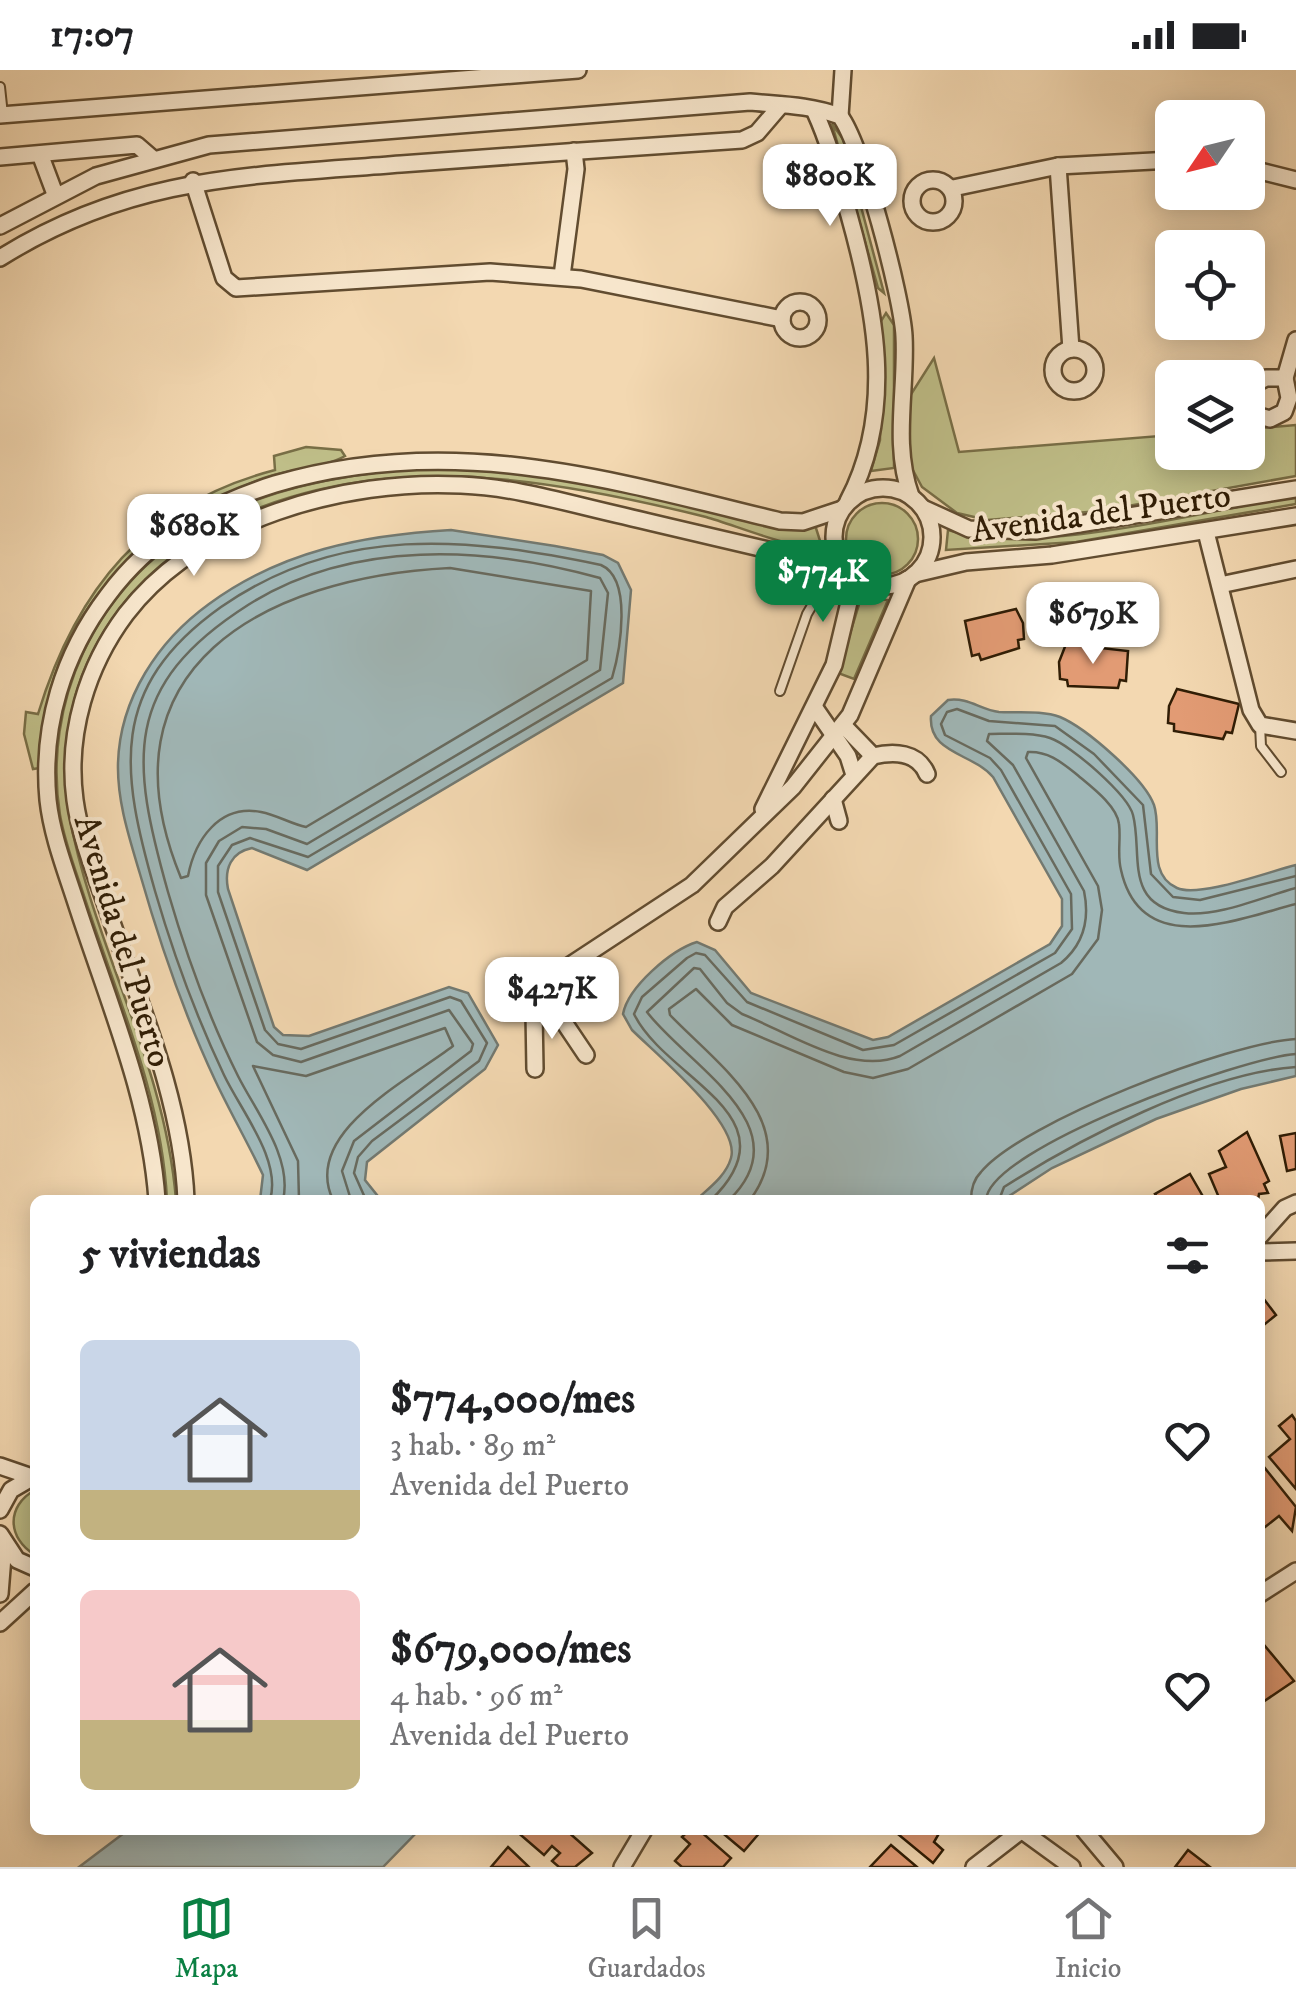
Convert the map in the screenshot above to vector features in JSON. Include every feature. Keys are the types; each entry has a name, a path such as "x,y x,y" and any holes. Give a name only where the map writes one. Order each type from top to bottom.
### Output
{"street":[{"path":"2,115 578,70"},
{"path":"843,70 840,116 854,145 904,333 901,446 911,496"},
{"path":"0,226 56,194 152,158 199,147 750,102 798,102 815,112 840,116"},
{"path":"0,258 57,225 193,182 742,140 757,133 781,105"},
{"path":"748,834 815,708 839,650 845,571 834,539 867,446 878,383 874,311 830,148 815,112"},
{"path":"592,150 596,134 593,116"},
{"path":"562,276 571,151 562,134 564,117"},
{"path":"0,157 137,146 152,158"},
{"path":"199,147 193,182 224,278 236,288 454,271 562,276 782,318"},
{"path":"40,154 56,194"},
{"path":"170,154 172,174 193,182"},
{"path":"953,188 1058,166 1155,161"},
{"path":"1058,166 1072,349"},
{"path":"1265,172 1296,180"},
{"path":"874,311 899,306"},
{"path":"1285,378 1296,340"},
{"name":"Avenida del Puerto","path":"156,1195 139,1096 66,870 48,800 46,742 59,688 82,634 126,571 176,528 220,504 297,478 368,462 501,462 590,476 792,523 824,518 845,505"},
{"name":"Avenida del Puerto","path":"185,1195 168,1094 90,860 73,776 78,723 94,668 106,643 146,590 204,546 286,510 352,494 438,484 514,490 845,571"},
{"path":"550,979 657,911 748,834 839,731 912,577 930,550 932,536 924,508 899,490 872,488 845,505"},
{"name":"Avenida del Puerto","path":"924,508 969,529 1036,531 1296,489"},
{"name":"Avenida del Puerto","path":"912,577 990,559 1052,555 1296,516"},
{"path":"1206,532 1251,710 1260,725 1296,731"},
{"path":"1220,585 1296,568"},
{"path":"845,571 881,586 912,577"},
{"path":"815,708 873,756 908,756 920,761 927,774"},
{"path":"839,731 854,774"},
{"path":"718,922 724,907 772,866 873,756"},
{"path":"833,799 839,821"},
{"path":"534,1012 518,1004 516,984 531,972 550,979"},
{"path":"550,979 554,991 551,1003 586,1055"},
{"path":"534,1012 551,1003"},
{"path":"534,1012 535,1069"},
{"path":"1265,1230 1284,1208 1296,1203"},
{"path":"1265,1252 1296,1252"},
{"path":"0,1466 30,1475"},
{"path":"0,1510 11,1490 30,1478"},
{"path":"1,1538 16,1560 30,1566"},
{"path":"0,1594 1,1538"},
{"path":"1265,1591 1296,1571"},
{"path":"0,1623 30,1596"},
{"path":"622,1867 641,1835"},
{"path":"974,1867 1016,1835"},
{"path":"1029,1835 1072,1867"},
{"path":"1088,1835 1115,1867"}],"lane":[{"path":"0,87 2,115"},
{"path":"780,692 806,614 845,571"},
{"path":"1260,725 1266,758 1281,772"}],"shaded area":[{"path":"832,124 843,139 884,293 878,288"},
{"path":"886,313 894,325 894,468 871,471 880,440 881,321"},
{"path":"934,358 959,452 1155,436 1155,470 1265,470 1265,428 1296,425 1296,476 1100,511 987,520 957,513 922,487 908,461 908,399"},
{"path":"306,447 341,450 345,456 264,478 217,499 174,524 136,553 104,587 77,625 57,668 45,716 40,768 33,769 24,734 26,712 38,714 73,628 95,591 122,558 153,529 188,505 229,485 275,470 274,456"},
{"path":"468,466 617,487 767,526 789,529 815,525 822,547 797,545 706,517 603,494 498,479 439,476 379,480 320,490 262,507 209,532 161,565 121,607 89,659 71,715 65,775 80,863 158,1100 175,1195 166,1195 148,1086 60,815 57,752 68,691 83,653 114,601 152,560 196,528 246,504 298,487 411,469"},
{"path":"1296,496 1296,504 1076,542 946,550 948,530 986,537 1073,535"},
{"path":"882,503 896,505 908,513 916,525 916,553 908,565 896,573 882,575 868,573 856,565 848,553 846,539 848,525 856,513 868,505"},
{"path":"861,598 888,600 854,679 838,673"},
{"path":"30,1494 30,1551 19,1540 14,1522"}],"water":[{"path":"451,530 603,555 618,563 631,590 623,683 307,870 252,848 234,857 228,868 228,889 274,1027 283,1035 309,1036 449,987 468,993 498,1045 485,1069 367,1162 365,1180 377,1195 261,1195 263,1175 215,1080 156,926 122,805 118,777 120,739 134,694 158,653 209,604 236,586 294,559 386,536"},
{"path":"948,700 962,700 999,712 1053,715 1071,723 1127,768 1148,794 1156,815 1161,873 1177,888 1218,887 1296,865 1296,1076 1241,1089 1156,1119 1052,1168 1011,1195 701,1195 725,1170 731,1158 731,1144 710,1109 632,1030 623,1014 633,992 663,961 697,942 715,950 751,993 873,1040 888,1037 1050,944 1062,926 1062,899 993,777 944,746 932,729 931,716"},
{"path":"121,1835 414,1835 383,1867 79,1867"}],"building":[{"path":"1016,609 1023,623 1024,639 1018,640 1019,648 981,660 979,654 972,656 965,621"},
{"path":"1066,644 1128,651 1126,681 1120,680 1118,688 1068,686 1067,680 1060,679 1059,662"},
{"path":"1177,689 1239,704 1232,733 1226,732 1223,739 1174,731 1174,724 1168,723 1169,706"},
{"path":"1247,1132 1269,1181 1264,1184 1268,1193 1218,1195 1209,1174 1226,1167 1219,1151"},
{"path":"1296,1133 1296,1169 1287,1171 1280,1136"},
{"path":"1190,1174 1202,1195 1156,1195"},
{"path":"1265,1301 1276,1315 1265,1324"},
{"path":"1292,1415 1296,1421 1296,1489 1269,1457 1290,1439 1279,1426"},
{"path":"1265,1468 1296,1507 1292,1531 1279,1516 1265,1527"},
{"path":"1265,1646 1294,1681 1265,1701"},
{"path":"521,1835 572,1835 592,1853 575,1867 559,1867 552,1861 560,1853 552,1846 544,1855"},
{"path":"705,1835 731,1858 723,1867 682,1867 675,1861 690,1844 682,1837"},
{"path":"725,1835 758,1835 744,1851"},
{"path":"899,1835 938,1835 934,1842 943,1850 933,1863"},
{"path":"891,1845 917,1867 870,1867"},
{"path":"508,1847 529,1867 491,1867"},
{"path":"1188,1850 1210,1867 1175,1867"}]}
